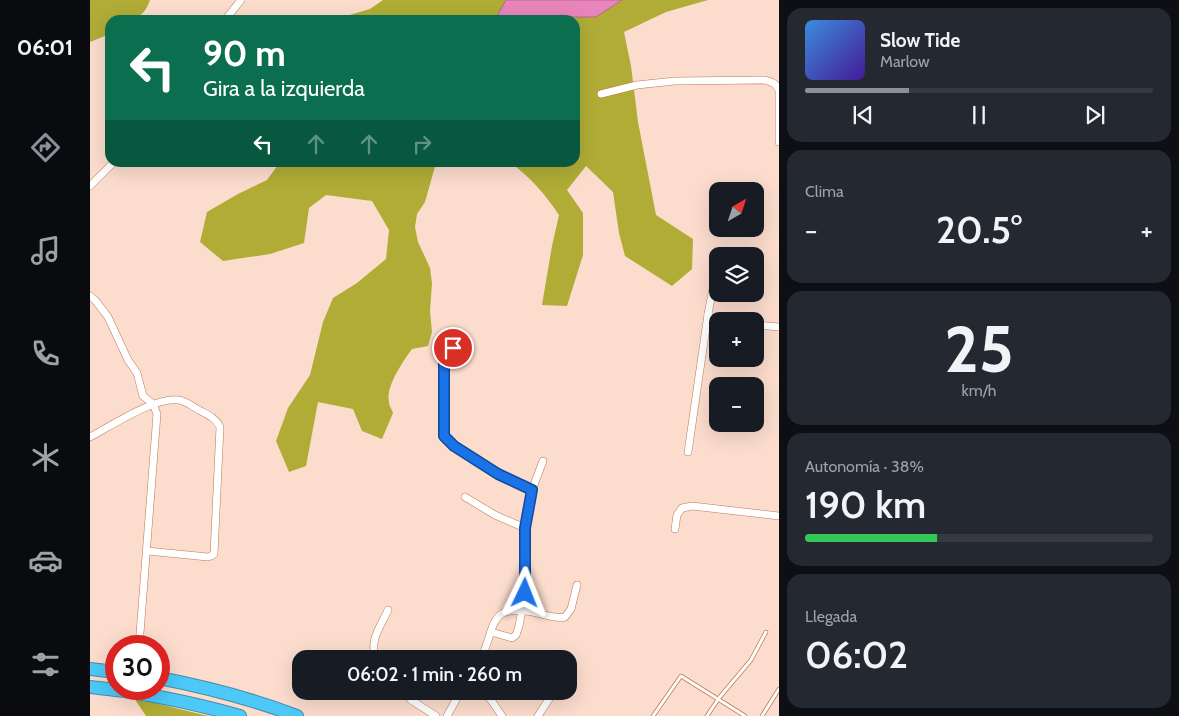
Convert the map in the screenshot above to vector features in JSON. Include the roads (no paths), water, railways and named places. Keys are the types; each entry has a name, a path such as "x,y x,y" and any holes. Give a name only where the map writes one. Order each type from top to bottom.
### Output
{"highway":[{"path":"90,669 105,671"},
{"path":"170,680 268,705 297,716"},
{"path":"90,687 134,691 180,700 240,716"}],"street":[{"path":"229,15 241,0"},
{"path":"601,94 637,85 675,81 764,80 772,82 779,90 779,142"},
{"path":"90,186 109,167"},
{"path":"90,296 108,316 128,360 137,373 143,396 153,404 157,414 140,635"},
{"path":"688,452 710,302"},
{"path":"764,326 779,328"},
{"path":"453,348 444,361 444,436 454,446 498,474 532,490"},
{"path":"90,437 153,404 168,400 184,402 217,422 220,427 214,554 208,557 147,551"},
{"path":"491,632 508,638 514,637 519,626 526,575 525,528 532,490 543,462"},
{"path":"465,496 495,515 525,528"},
{"path":"675,529 677,515 682,508 692,506 779,516"},
{"path":"484,650 498,616 501,613 509,610 522,610 554,617 565,617 571,609 577,584"},
{"path":"374,650 373,643 388,610"},
{"path":"411,700 436,716"},
{"path":"447,716 456,700"},
{"path":"491,700 502,716"},
{"path":"538,716 548,700"}],"lane":[{"path":"707,716 719,698 751,660 766,632"},
{"path":"653,716 680,676 719,698 745,716"},
{"path":"762,716 779,689"}]}
